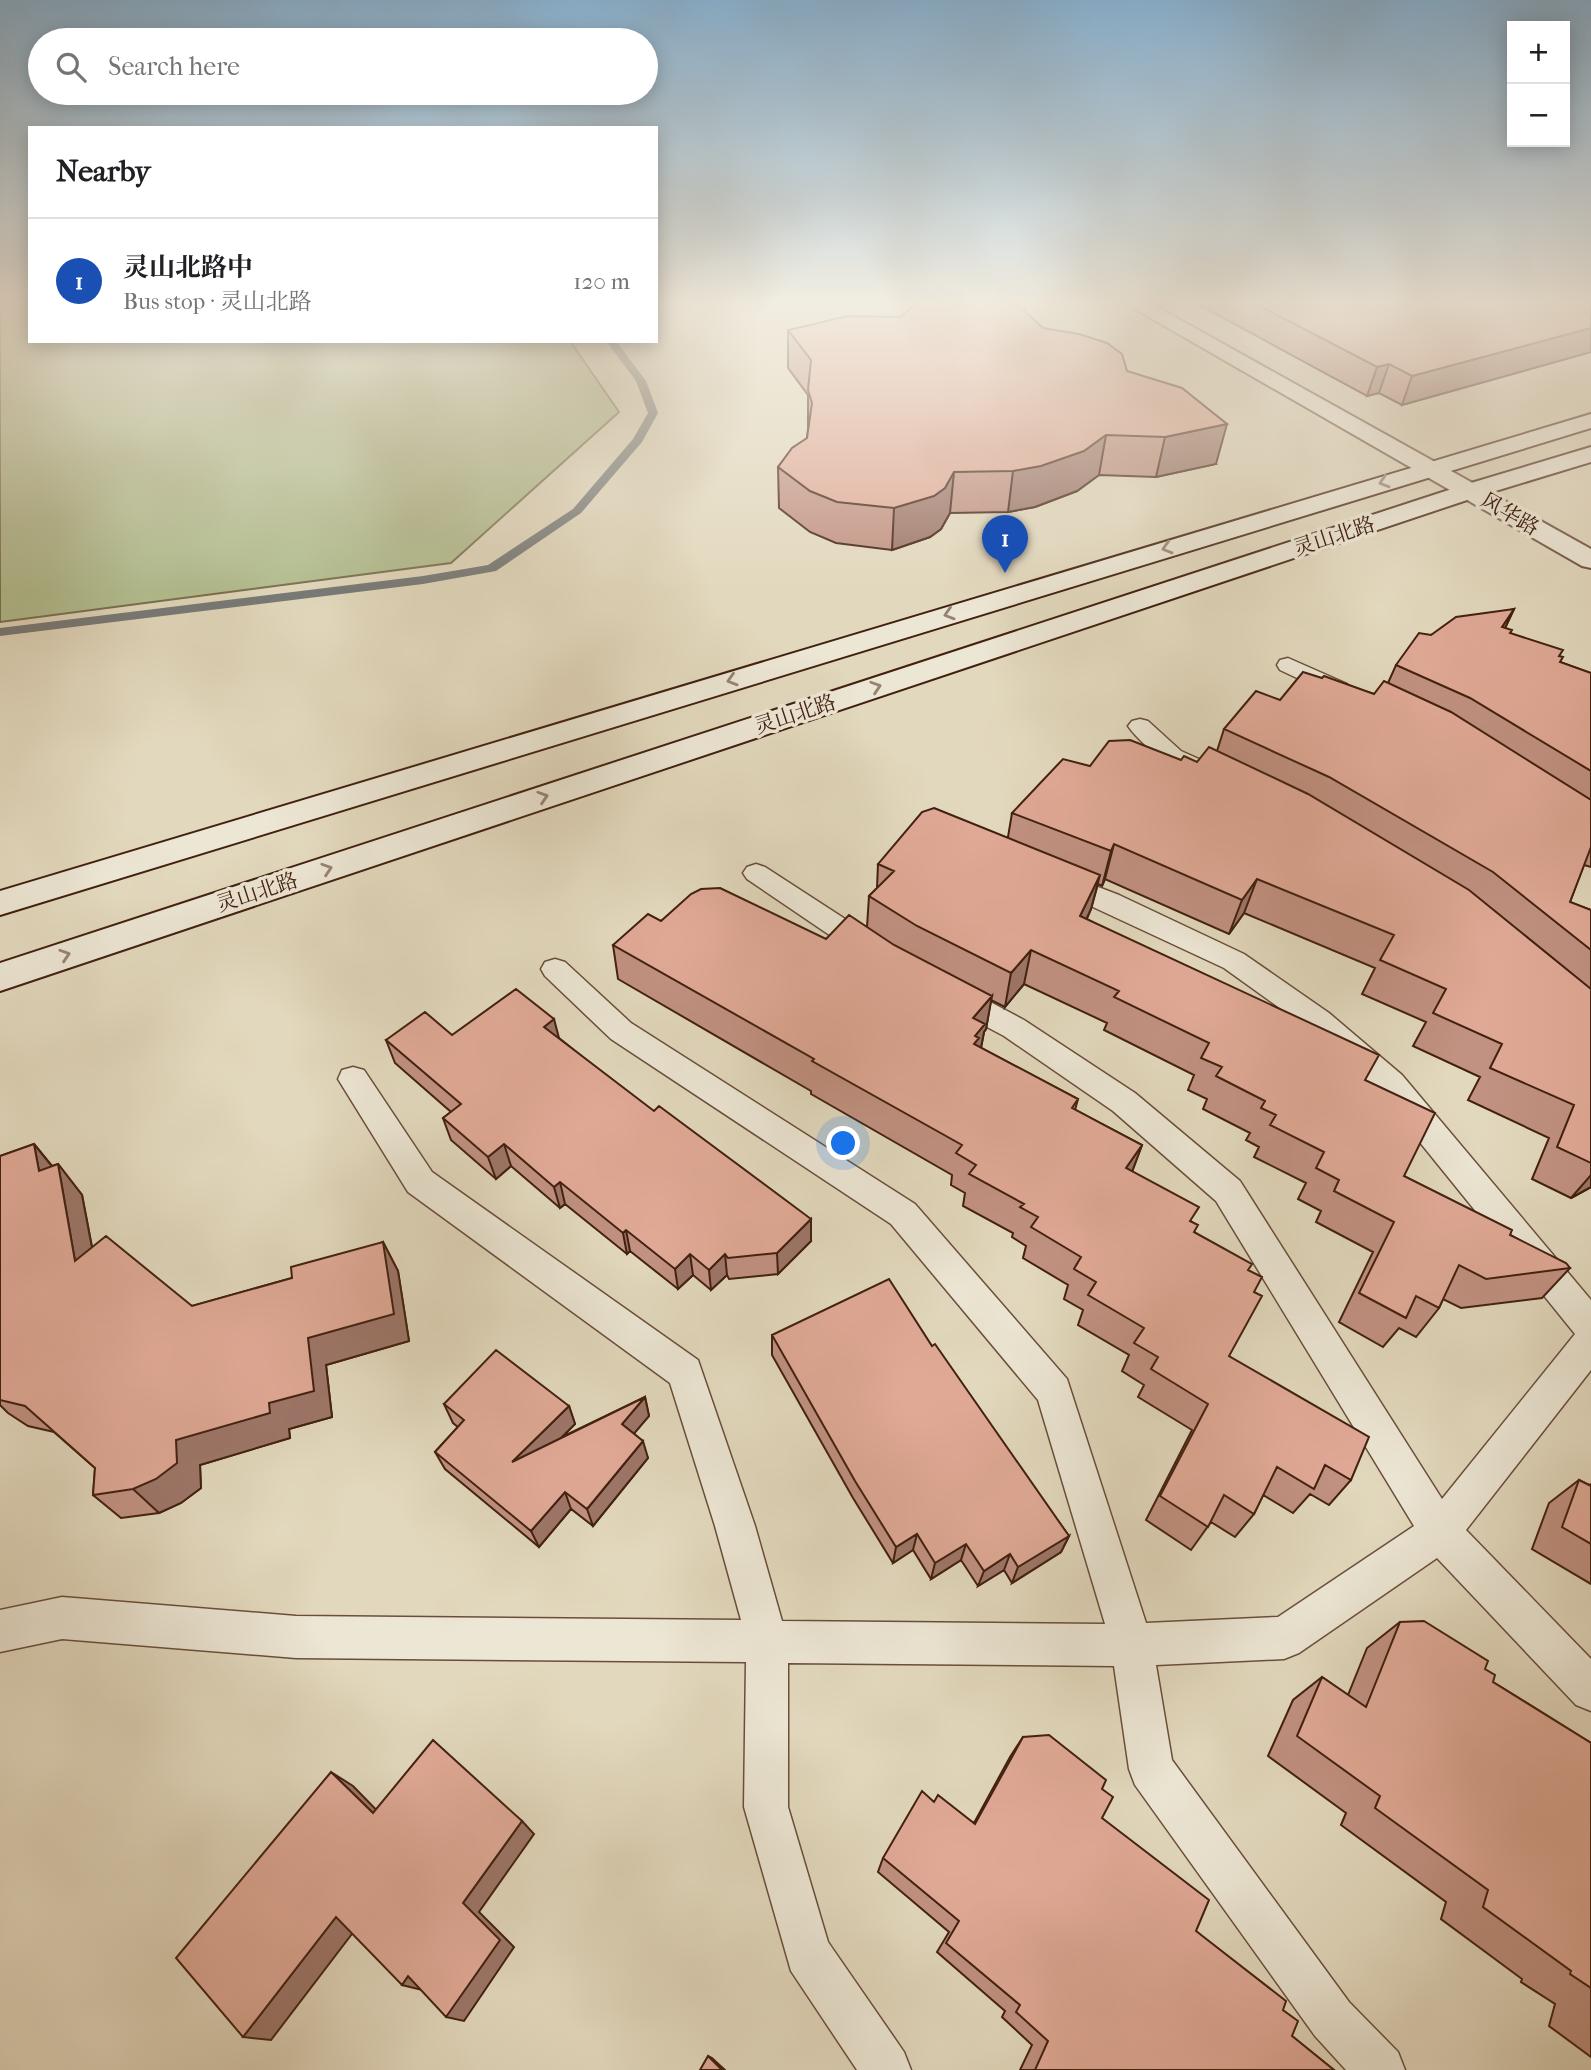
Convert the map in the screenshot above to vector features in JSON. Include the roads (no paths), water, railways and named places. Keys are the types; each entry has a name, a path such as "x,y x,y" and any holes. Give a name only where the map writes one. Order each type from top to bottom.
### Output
{"main road":[{"name":"风华路","path":"1306,399 1591,560"},
{"name":"灵山北路","path":"0,903 1591,421"},
{"name":"灵山北路","path":"0,977 1470,491 1591,454"}],"lane":[{"path":"1288,665 1360,699"},
{"path":"1140,726 1172,756 1233,785"},
{"path":"1035,871 1109,902 1234,961 1319,1021 1391,1084 1591,1326"},
{"path":"756,873 891,962"},
{"path":"555,969 621,1031 902,1214 1054,1391 1132,1645 1151,1769 1332,2019 1380,2070"},
{"path":"924,981 1014,1028 1125,1102 1228,1191 1440,1532 1591,1690"},
{"path":"353,1079 420,1182 685,1372 735,1526 767,1641 766,1807 808,1954 886,2070"},
{"path":"0,1631 62,1618 296,1637 1132,1645 1284,1638 1440,1532 1591,1342"}],"waterway":[{"path":"0,632 423,580 492,568 577,511 638,440 653,413 648,399"}],"place":[{"name":"灵山北路中","path":"1005,573"}]}
